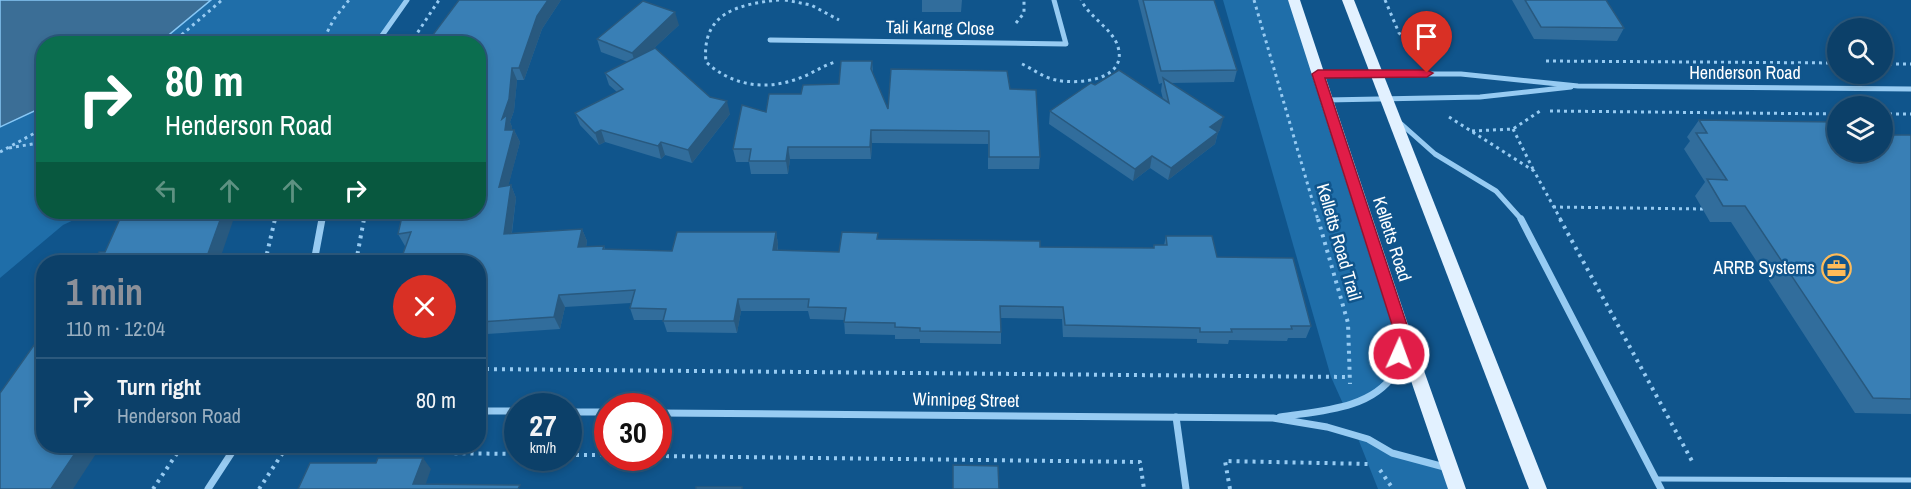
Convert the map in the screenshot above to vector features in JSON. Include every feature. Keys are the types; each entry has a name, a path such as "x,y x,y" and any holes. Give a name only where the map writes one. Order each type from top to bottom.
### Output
{"main road":[{"name":"Kelletts Road","path":"1294,0 1403,334 1457,489"},
{"path":"1348,0 1538,489"}],"street":[{"path":"382,36 407,0"},
{"name":"Tali Karng Close","path":"770,40 1065,44 1054,0"},
{"name":"Henderson Road","path":"1318,74 1461,74 1578,86 1911,89"},
{"name":"Henderson Road","path":"1326,100 1479,98 1525,95 1578,86"},
{"path":"1392,115 1435,154 1496,191 1513,208 1526,226 1661,489"},
{"path":"315,255 322,219"},
{"name":"Winnipeg Street","path":"1273,418 1356,402 1377,391 1395,373 1403,334"},
{"path":"486,411 504,411"},
{"name":"Winnipeg Street","path":"672,412 1273,418 1327,427 1368,439 1392,453 1449,468"},
{"path":"1176,417 1186,489"},
{"path":"208,489 231,453"}],"lane":[{"path":"1656,479 1911,480"}],"path":[{"path":"180,36 222,0"},
{"path":"325,36 334,19 349,0"},
{"path":"415,36 439,0"},
{"name":"Kelletts Road Trail","path":"1254,0 1348,323 1348,377 1356,402"},
{"path":"1385,0 1399,33 1407,43 1429,57"},
{"path":"1542,61 1827,63"},
{"path":"1893,64 1911,64"},
{"path":"1470,131 1513,129 1538,111 1827,114"},
{"path":"1444,114 1534,171"},
{"path":"1893,114 1911,114"},
{"path":"1513,129 1701,479"},
{"path":"0,152 36,132"},
{"path":"5,148 36,143"},
{"path":"1553,207 1702,209"},
{"path":"267,255 275,219"},
{"path":"357,255 364,219"},
{"path":"486,369 1348,377"},
{"path":"1368,439 1376,464 1393,489"},
{"path":"153,489 177,453"},
{"path":"260,489 283,453"},
{"path":"440,453 504,454"},
{"path":"672,456 1140,462 1144,489"},
{"path":"1230,489 1225,461 1376,464"}],"shaded area":[{"path":"0,0 407,0 381,36 36,36 36,219 76,219 63,225 0,278"},
{"path":"0,0 211,0 167,36 36,36 36,110 0,127"},
{"path":"1223,0 1294,0 1403,334 1395,373 1377,391 1344,406 1331,377"},
{"path":"1357,436 1392,453 1449,468 1457,489 1378,489"}],"building":[{"path":"459,0 548,0 537,16 519,68 512,68 509,99 502,119 507,115 505,130 514,130 499,187 511,185 504,234 582,229 578,247 604,246 603,249 672,251 677,232 776,232 773,250 839,252 842,232 878,233 877,239 1040,241 1040,247 1154,248 1154,245 1167,245 1166,236 1212,236 1217,257 1293,258 1311,326 1291,326 1292,329 1231,329 1232,332 1200,332 1200,328 1065,325 1063,307 1000,306 1001,332 920,331 920,328 895,327 895,323 844,322 846,308 808,307 809,299 738,299 734,321 663,321 666,309 630,308 635,290 559,295 554,317 486,322 486,255 403,255 411,232 398,234 401,219 486,219 486,36 432,36"},
{"path":"1143,0 1214,0 1237,70 1161,71"},
{"path":"1525,0 1606,0 1624,28 1541,27"},
{"path":"643,1 675,12 632,53 597,39"},
{"path":"655,48 710,97 727,101 688,150 661,142 658,146 601,130 595,133 575,113 623,89 605,73"},
{"path":"841,61 872,61 871,69 888,109 891,69 1007,71 1010,89 1036,90 1040,157 989,157 989,131 871,130 870,147 788,147 786,161 749,161 751,149 733,149 742,105 766,112 769,94 801,94 803,85 839,84"},
{"path":"1119,70 1169,103 1163,78 1224,117 1210,127 1218,132 1171,168 1152,156 1135,169 1050,111 1091,83 1095,85"},
{"name":"ARRB Systems","path":"1699,120 1827,122 1827,162 1893,162 1893,135 1911,136 1911,399 1873,398 1745,206 1723,206 1707,179 1727,180 1696,133 1707,133"},
{"path":"120,219 220,219 208,255 98,255 99,252 105,252"},
{"path":"36,342 36,453 75,453 51,489 0,489 0,393"},
{"path":"378,458 423,458 413,484 520,485 518,489 298,489 310,463 376,463"},
{"path":"953,465 998,466 999,489 953,489"},
{"path":"696,487 742,487 742,489 696,489"}],"place":[{"name":"ARRB Systems","path":"1836,268"}],"route":[{"path":"1399,354 1403,334 1318,74 1427,73"}]}
